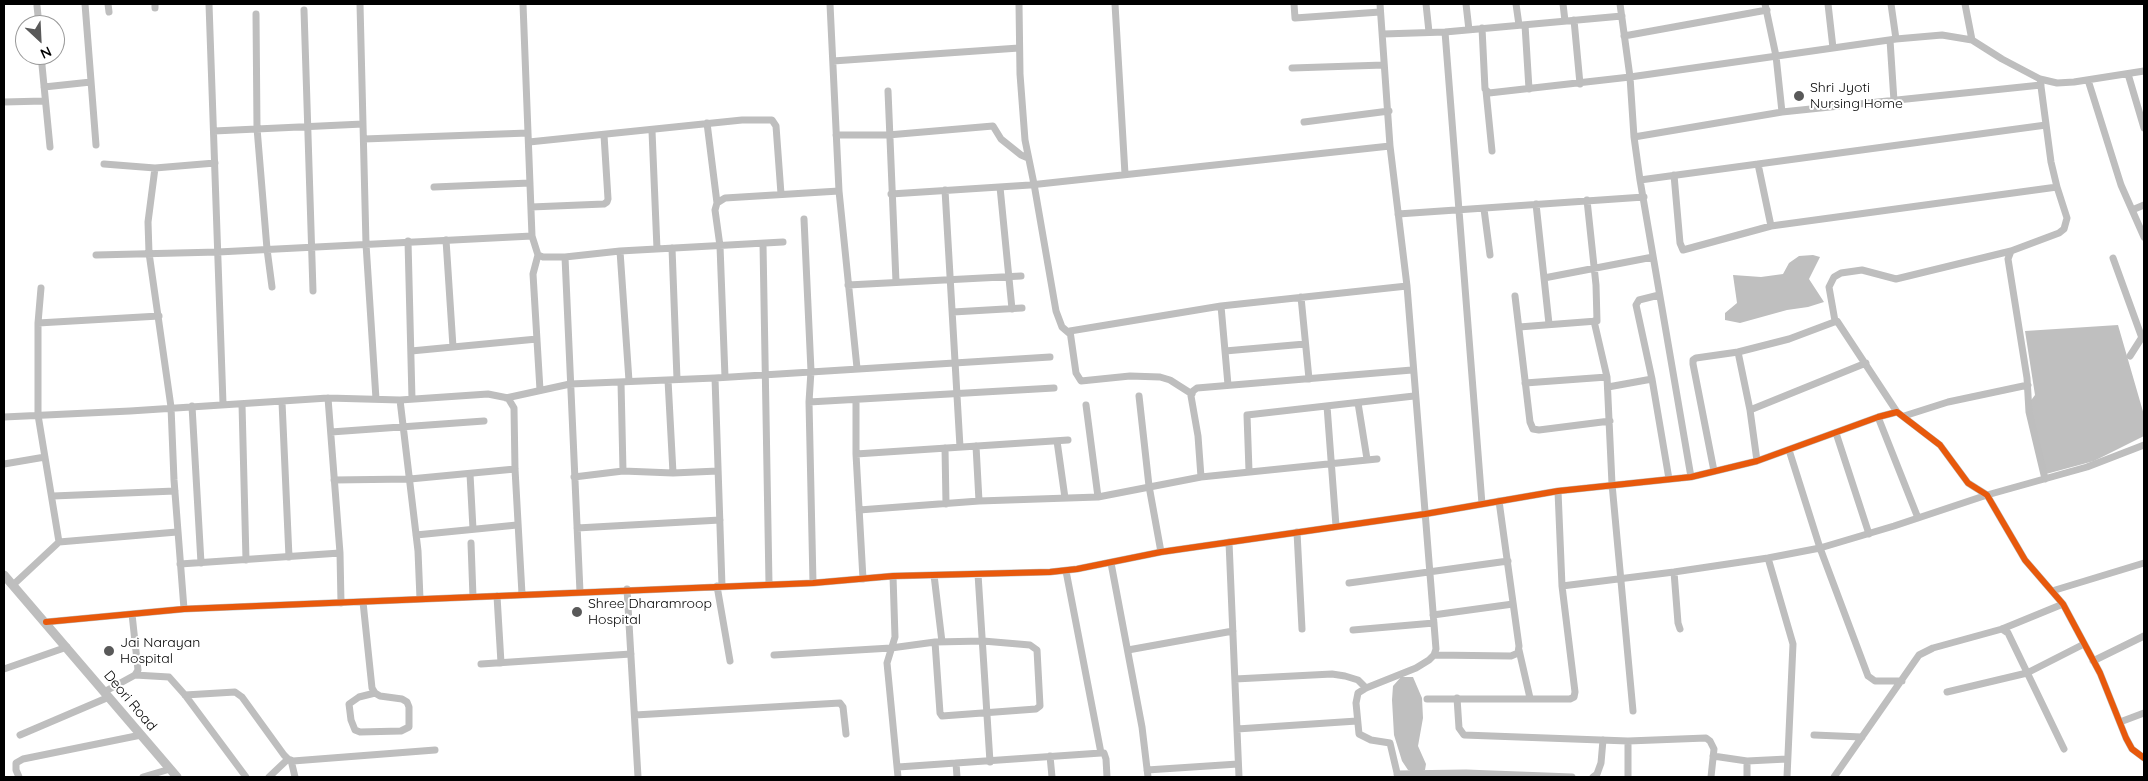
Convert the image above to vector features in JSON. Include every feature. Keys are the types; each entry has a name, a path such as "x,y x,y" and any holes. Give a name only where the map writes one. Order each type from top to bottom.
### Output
{"street":[{"path":"85,4 96,145"},
{"path":"108,4 108,12"},
{"path":"209,4 223,404"},
{"path":"360,4 366,244 376,399"},
{"path":"523,4 532,236 538,255 533,274 540,390"},
{"path":"830,4 839,191 857,368"},
{"path":"1019,4 1019,48 1025,140 1056,311 1062,327 1069,333 1076,373 1081,381 1130,376 1160,377 1170,380 1192,394"},
{"path":"1115,4 1125,174"},
{"path":"1294,4 1295,18 1380,12"},
{"path":"1380,4 1390,146 1406,286 1436,649 1434,655 1416,668 1358,693 1356,703 1358,730 1362,736 1390,743 1398,776 1466,773 1572,777"},
{"path":"1426,4 1429,32"},
{"path":"1466,4 1469,30"},
{"path":"1516,4 1522,25 1529,89"},
{"path":"1563,4 1565,21"},
{"path":"1620,4 1630,77 1634,136 1640,180 1691,476"},
{"path":"1828,4 1833,48"},
{"path":"1891,4 1894,101"},
{"path":"1965,4 1972,40"},
{"path":"37,6 38,15"},
{"path":"1624,36 1766,7 1776,56 1782,112"},
{"path":"304,10 314,291"},
{"path":"256,14 257,128 272,287"},
{"path":"1383,34 1445,32 1622,16"},
{"path":"1574,20 1580,84"},
{"path":"1482,28 1492,151"},
{"path":"1445,32 1482,504"},
{"path":"1486,91 1489,93 1580,84 1893,39 1942,35 1972,40 2041,82"},
{"path":"833,61 1019,48"},
{"path":"42,65 50,147"},
{"path":"1292,68 1384,65"},
{"path":"1634,136 1782,112 1894,101 2041,82 2057,83 2088,80 2144,71"},
{"path":"2128,74 2144,128"},
{"path":"2088,80 2121,185 2144,237"},
{"path":"44,87 91,82"},
{"path":"2041,82 2051,162 2067,218 2064,229 2044,240 2010,251 1896,279 1878,276 1862,270 1841,273 1834,277 1828,287 1835,321 1839,323 1897,412 1940,445 1968,483 1987,495 2026,560 2063,604 2100,674 2132,749 2144,758"},
{"path":"888,91 888,134 896,282"},
{"path":"4,102 44,101"},
{"path":"1304,122 1389,111"},
{"path":"529,142 742,120 774,120 782,194"},
{"path":"214,131 363,124"},
{"path":"708,124 720,246 725,377"},
{"path":"1640,180 2046,125"},
{"path":"836,134 888,134 993,126 1001,139 1021,155 1028,158"},
{"path":"652,130 657,249"},
{"path":"364,140 528,133"},
{"path":"531,207 604,204 607,202 604,135"},
{"path":"891,194 1034,184 1390,146"},
{"path":"104,164 155,168 215,163"},
{"path":"1758,164 1771,226"},
{"path":"155,168 148,222 149,253 171,407 177,532 184,609"},
{"path":"1674,175 1680,243 1683,250 1771,226 2057,186"},
{"path":"434,187 530,183"},
{"path":"1000,187 1012,309"},
{"path":"945,190 960,447"},
{"path":"717,203 725,198 839,191"},
{"path":"1398,214 1644,197"},
{"path":"1519,327 1597,321 1587,200"},
{"path":"1536,204 1548,324"},
{"path":"2132,210 2144,205"},
{"path":"1484,209 1490,255"},
{"path":"804,219 811,371 809,402 813,583"},
{"path":"96,254 218,252 532,236"},
{"path":"446,240 453,347"},
{"path":"408,241 412,399"},
{"path":"538,255 543,257 565,257 620,251 784,242"},
{"path":"764,244 764,374 768,584"},
{"path":"672,248 677,379"},
{"path":"620,251 629,381"},
{"path":"2010,251 2008,259 2028,385 2029,415 2045,479"},
{"path":"565,257 580,592"},
{"path":"1544,278 1653,257"},
{"path":"2113,258 2143,336 2130,356"},
{"path":"848,284 1021,276"},
{"path":"1069,333 1073,329 1221,306 1406,286"},
{"path":"41,288 38,322 38,415 59,542"},
{"path":"1659,295 1636,302 1652,379 1669,478"},
{"path":"1516,296 1525,383 1530,422 1533,429 1610,421"},
{"path":"1301,297 1309,379"},
{"path":"1221,306 1228,386"},
{"path":"953,312 1022,308"},
{"path":"38,322 159,316"},
{"path":"1594,321 1608,386 1612,484 1633,711"},
{"path":"1714,471 1693,360 1738,352 1789,339 1835,321"},
{"path":"411,351 537,339"},
{"path":"1225,351 1306,344"},
{"path":"1738,352 1750,410 1757,462"},
{"path":"4,416 130,411 328,398 400,400 488,394 506,398 570,384 715,378 955,361 1050,357"},
{"path":"1750,410 1866,363"},
{"path":"1201,476 1192,394 1197,388 1412,370"},
{"path":"1525,383 1607,377"},
{"path":"715,378 720,520 719,586 730,661"},
{"path":"1608,386 1652,379"},
{"path":"668,380 673,473"},
{"path":"621,382 623,472"},
{"path":"1904,416 1948,402 2028,385"},
{"path":"809,402 1054,388"},
{"path":"1139,396 1149,486 1161,552"},
{"path":"1249,471 1248,415 1414,396"},
{"path":"328,398 340,553 341,603"},
{"path":"506,398 514,408 515,469 522,594"},
{"path":"400,400 416,535 420,599"},
{"path":"856,400 856,454 863,579"},
{"path":"282,402 289,557"},
{"path":"1358,402 1367,459"},
{"path":"242,404 246,560"},
{"path":"1086,405 1098,497"},
{"path":"192,406 201,563"},
{"path":"1327,406 1336,526"},
{"path":"46,622 184,609 627,589 813,583 893,576 1066,570 1161,552 1425,514 1558,491 1691,476 1757,462 1878,417 1897,412"},
{"path":"1878,417 1918,518"},
{"path":"331,432 484,421"},
{"path":"1836,433 1869,534"},
{"path":"856,454 1068,440"},
{"path":"1057,441 1065,498"},
{"path":"1562,586 1674,572 1820,548 1987,495 2087,467 2144,445"},
{"path":"976,446 979,501"},
{"path":"945,448 946,504"},
{"path":"1790,450 1820,548 1868,676 1874,681 1902,681"},
{"path":"4,464 45,457"},
{"path":"859,510 979,501 1098,497 1201,476 1377,458"},
{"path":"334,480 410,479 515,469"},
{"path":"574,477 623,472 673,473 718,471"},
{"path":"470,474 473,529"},
{"path":"52,496 175,491"},
{"path":"1427,699 1570,699 1574,696 1562,586 1558,491"},
{"path":"1499,501 1519,650 1530,698"},
{"path":"577,528 720,520"},
{"path":"416,535 518,525"},
{"path":"13,585 59,542 177,532"},
{"path":"1297,532 1302,629"},
{"path":"1229,542 1239,777"},
{"path":"471,543 473,597"},
{"path":"180,564 340,553"},
{"path":"1768,558 1793,644 1787,777"},
{"path":"1349,583 1430,570 1508,561"},
{"path":"1111,563 1142,727 1148,774 1238,764"},
{"path":"2052,591 2144,563"},
{"path":"1066,570 1101,753"},
{"path":"1674,572 1680,628"},
{"path":"978,574 984,641 990,762"},
{"name":"Deori Road","path":"4,575 177,777"},
{"path":"774,655 891,648 939,642 984,641 1030,645 1037,650 1041,704 1036,709 941,715 939,642 934,575"},
{"path":"893,576 895,637 887,663 898,777"},
{"path":"627,589 638,777"},
{"path":"497,596 501,663"},
{"path":"363,602 372,688 375,694 402,699 407,702 409,708 409,727 402,731 360,732 355,730 350,720 349,704 359,697 375,694"},
{"path":"1433,615 1513,604"},
{"path":"1834,777 1922,653 2002,629 2063,604"},
{"path":"20,735 107,694 135,675 138,670 132,614"},
{"path":"1353,630 1434,623"},
{"path":"2002,629 2008,633 2064,749"},
{"path":"1128,650 1233,631"},
{"path":"2093,661 2144,636"},
{"path":"1947,692 2027,673 2084,644"},
{"path":"4,669 67,647"},
{"path":"1434,655 1511,656 1516,655 1519,650"},
{"path":"481,664 631,654"},
{"path":"1235,679 1332,674 1358,680 1366,688"},
{"path":"135,675 169,677 185,695 246,777"},
{"path":"185,695 234,692 242,696 289,760 294,777"},
{"path":"1457,698 1459,728 1464,735 1628,741 1706,738 1713,744 1711,777"},
{"path":"635,715 840,703 843,707 846,734"},
{"path":"2120,722 2144,714"},
{"path":"1237,729 1357,720"},
{"path":"19,777 16,763 23,759 141,735"},
{"path":"1814,735 1862,737"},
{"path":"1593,777 1597,774 1600,763 1603,740"},
{"path":"1628,741 1628,777"},
{"path":"269,777 289,760 434,750"},
{"path":"898,767 1104,753 1107,777"},
{"path":"1050,756 1052,777"},
{"path":"1713,756 1747,760 1787,759"},
{"path":"1747,760 1747,777"},
{"path":"956,763 957,777"},
{"path":"144,777 170,769"}],"shaded area":[{"path":"1813,255 1820,257 1809,279 1824,302 1740,323 1725,320 1725,313 1737,303 1733,275 1761,277 1783,274 1789,263 1799,256"},
{"path":"2118,325 2144,415 2144,436 2094,461 2046,474 2029,403 2035,395 2025,331"},
{"path":"1401,677 1413,677 1422,698 1423,718 1418,746 1426,764 1425,770 1417,773 1408,770 1402,761 1394,735 1393,686"}],"cycle path":[{"path":"46,622 184,609 813,583 893,576 1050,572 1077,569 1161,552 1425,514 1558,491 1691,477 1757,461 1878,417 1897,412 1940,445 1968,483 1987,495 2025,560 2063,604 2100,673 2126,738 2132,749 2144,758"}],"place":[{"name":"Shri Jyoti Nursing Home","path":"1799,96"},
{"name":"Shree Dharamroop Hospital","path":"577,612"},
{"name":"Jai Narayan Hospital","path":"109,651"}]}
